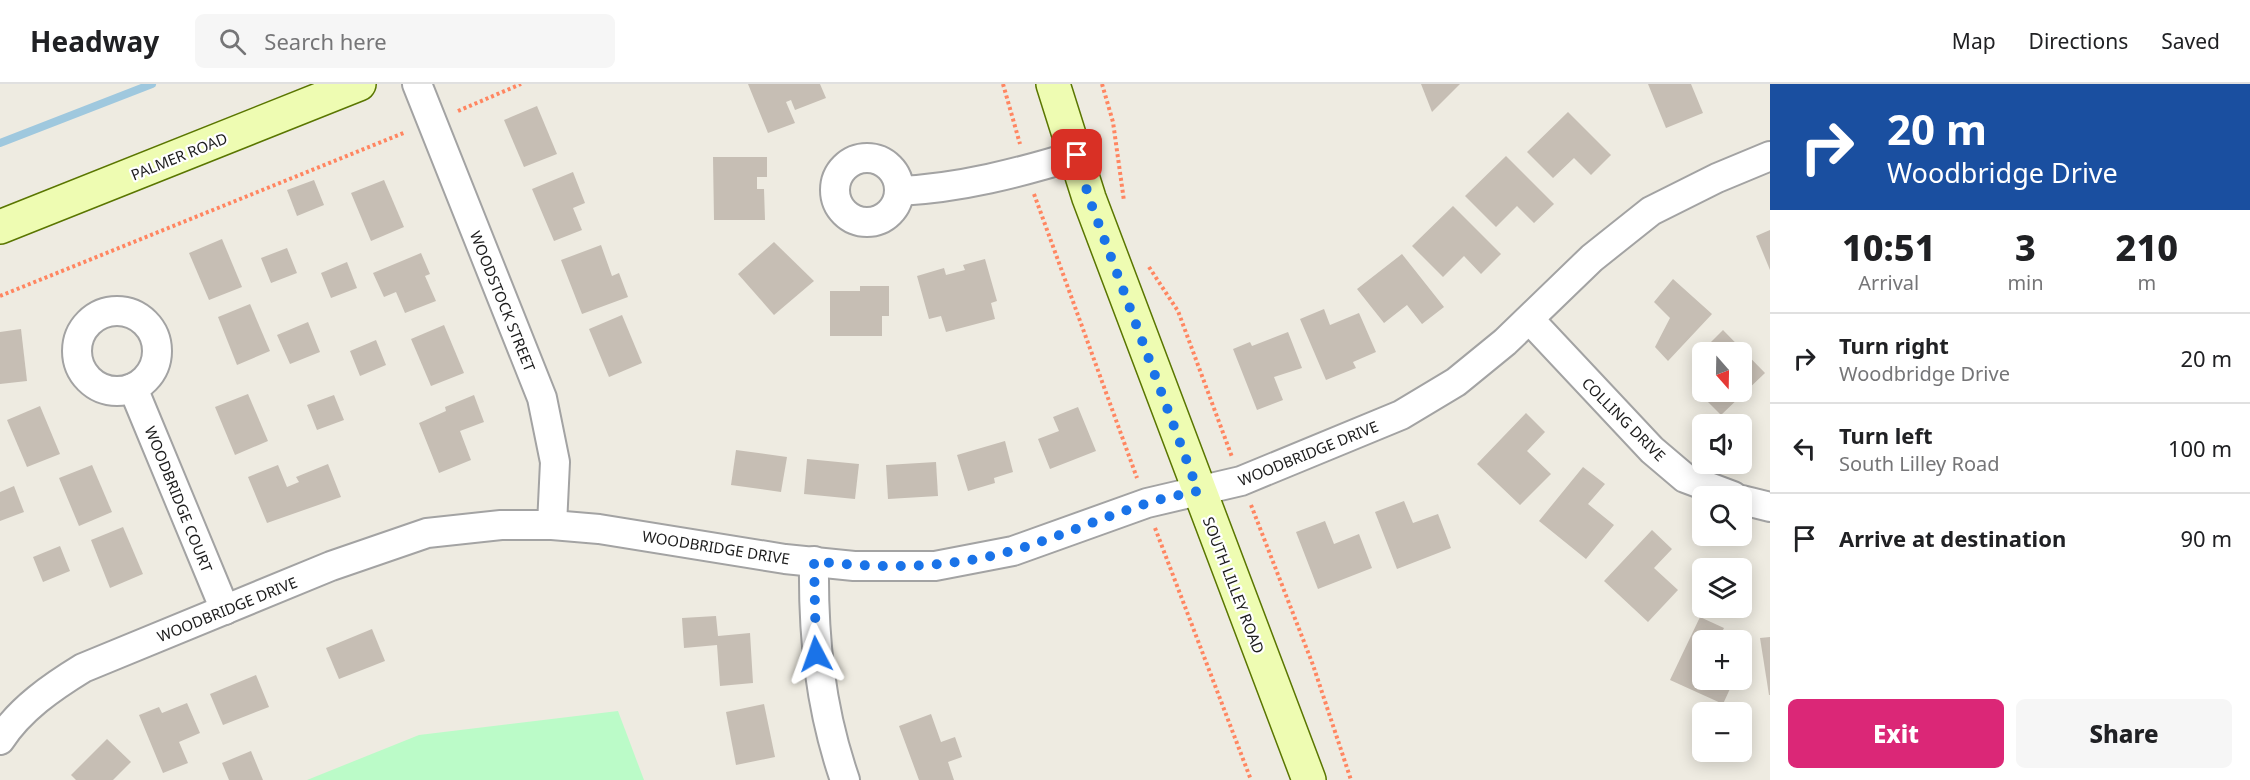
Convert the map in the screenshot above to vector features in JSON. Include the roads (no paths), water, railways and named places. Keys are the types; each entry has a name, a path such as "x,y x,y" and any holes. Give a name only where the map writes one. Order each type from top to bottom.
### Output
{"street":[{"name":"PALMER ROAD","path":"0,227 359,84"},
{"name":"WOODSTOCK STREET","path":"417,84 542,398 555,462 552,525"},
{"name":"SOUTH LILLEY ROAD","path":"1053,84 1089,198 1309,780"},
{"path":"900,191 950,187 1027,170 1077,155"},
{"name":"WOODBRIDGE DRIVE","path":"0,740 27,708 54,686 83,668 331,566 427,533 501,525 552,525 599,529 854,566 935,566 1013,550 1147,503 1241,481 1401,415 1456,382 1530,320 1592,258 1651,211 1717,178 1770,156"},
{"name":"COLLING DRIVE","path":"1530,320 1652,450 1686,478 1707,486"},
{"name":"WOODBRIDGE COURT","path":"133,388 225,610"},
{"path":"1752,502 1770,507"},
{"path":"814,561 816,654 833,746 845,780"}],"waterway":[{"path":"0,143 152,84"}]}
